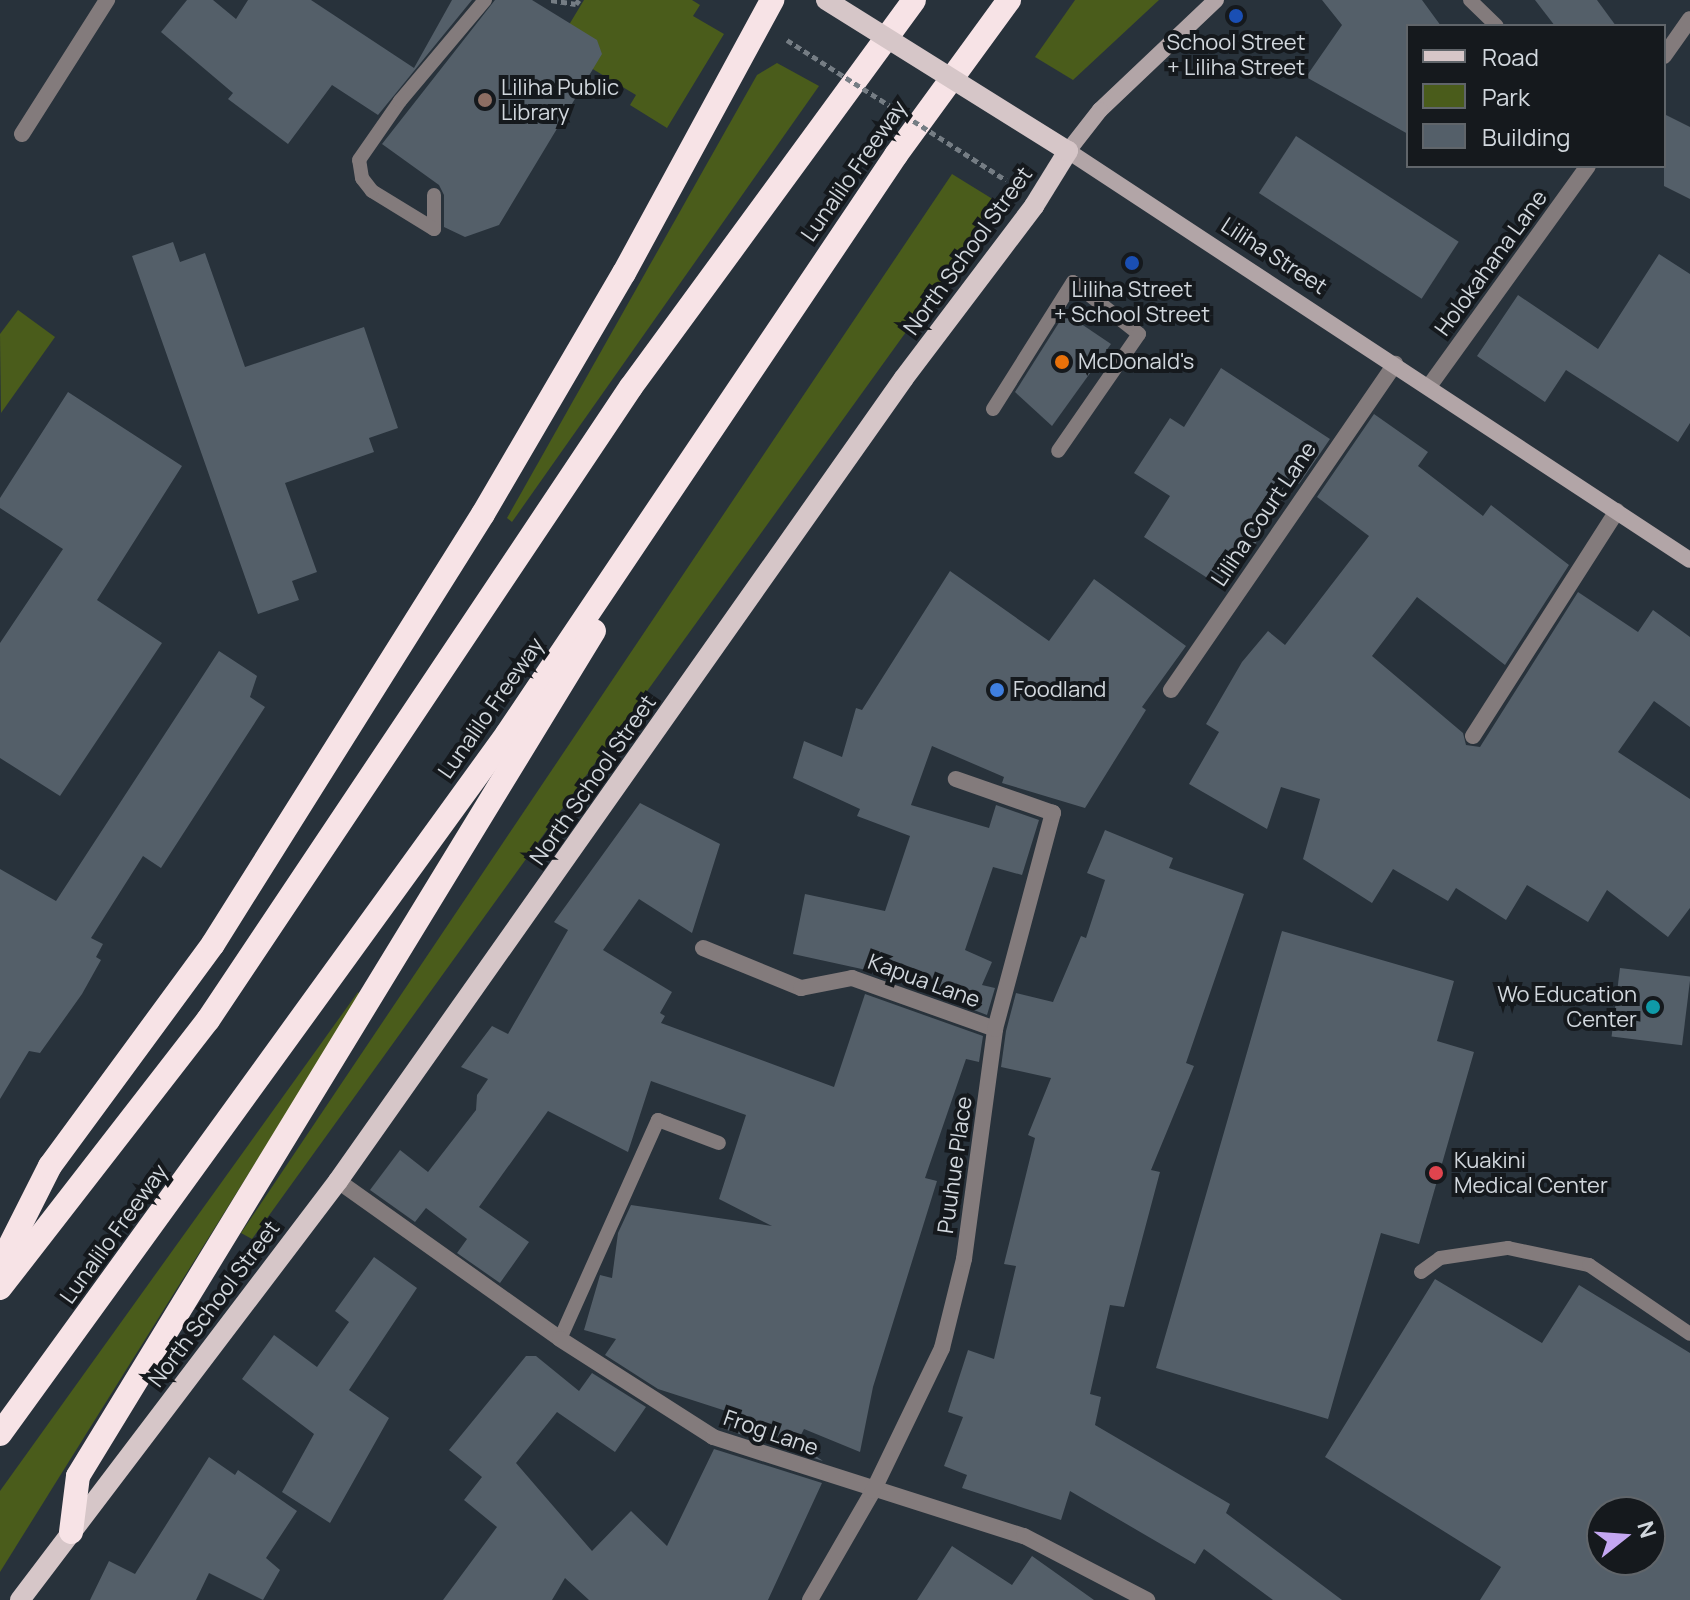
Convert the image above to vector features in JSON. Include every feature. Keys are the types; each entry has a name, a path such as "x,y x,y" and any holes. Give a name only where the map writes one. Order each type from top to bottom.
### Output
{"highway":[{"path":"0,1265 50,1166 213,944 483,514 624,273 772,0"},
{"path":"0,1288 208,1020 631,387 914,0"},
{"name":"Lunalilo Freeway","path":"0,1434 507,734 766,344 1009,0"},
{"path":"71,1532 78,1476 766,344"}],"main road":[{"name":"Liliha Street","path":"826,0 1068,151"},
{"name":"North School Street","path":"20,1600 338,1181 904,378 1034,206 1068,151"}],"street":[{"path":"22,134 107,0"},
{"name":"North School Street","path":"1068,151 1100,110 1216,0"},
{"path":"1666,53 1689,21"},
{"name":"Liliha Street","path":"1068,151 1430,385 1690,560"},
{"name":"Holokahana Lane","path":"1430,385 1587,168"},
{"name":"Liliha Court Lane","path":"1171,690 1395,364"},
{"path":"1473,736 1617,511"},
{"name":"Puuhue Place","path":"810,1600 873,1491 942,1348 964,1259 995,1029 1053,813 956,779"},
{"name":"Kapua Lane","path":"703,948 801,988 852,978 995,1029"},
{"name":"Frog Lane","path":"338,1181 560,1339 713,1437 873,1491 1024,1536 1147,1600"}],"lane":[{"path":"434,195 434,229 372,191 362,178 359,160 400,101 485,0"},
{"path":"1470,0 1495,24"},
{"path":"993,409 1073,282 1139,334 1058,451"},
{"path":"560,1339 658,1120 719,1143"},
{"path":"1421,1272 1440,1258 1508,1248 1589,1265 1690,1334"}],"path":[{"path":"551,0 576,4 579,0"},
{"path":"787,40 1006,180"}],"green space":[{"path":"584,0 692,0 700,5 693,16 724,34 667,128 630,105 636,95 571,56 561,38"},
{"path":"1075,0 1159,0 1073,80 1035,57"},
{"path":"777,63 819,86 512,522 507,518 757,75"},
{"path":"952,174 999,203 252,1239 241,1233"},
{"path":"18,310 55,337 1,413 0,334"},
{"path":"358,992 360,995 0,1572 0,1491"}],"building":[{"path":"187,0 213,0 236,19 248,0 311,0 414,68 452,0 472,0 378,115 332,85 288,144 228,99 233,93 161,32"},
{"name":"Liliha Public Library","path":"495,0 532,0 597,40 602,54 499,225 465,237 444,227 444,195 439,185 382,144"},
{"path":"1322,0 1422,0 1440,24 1406,24 1406,133 1306,77 1342,25"},
{"path":"1535,0 1597,0 1615,24 1553,24"},
{"path":"1666,115 1690,127 1690,199 1664,186"},
{"path":"1296,136 1459,242 1422,299 1259,193"},
{"path":"173,242 180,262 205,253 245,367 364,327 398,428 369,438 374,452 285,483 317,572 292,581 299,600 258,614 132,256"},
{"path":"1659,254 1690,274 1690,423 1678,442 1566,370 1545,402 1477,356 1518,295 1598,349"},
{"name":"McDonald's","path":"1065,313 1111,344 1052,426 1015,392"},
{"path":"1221,368 1330,439 1299,484 1294,483 1226,590 1144,537 1170,496 1134,473 1170,418 1184,427"},
{"path":"68,392 182,466 97,600 162,643 60,796 0,758 0,643 63,549 0,508 0,498"},
{"path":"1374,414 1428,452 1418,466 1483,516 1491,505 1569,565 1505,665 1417,597 1372,656 1463,733 1466,745 1480,747 1578,592 1638,632 1653,610 1690,637 1690,727 1654,701 1618,752 1690,799 1690,908 1668,937 1607,890 1588,922 1527,885 1506,920 1456,888 1448,901 1393,869 1372,903 1303,859 1320,799 1281,787 1267,829 1189,784 1219,732 1206,724 1242,662 1268,631 1285,645 1369,536 1317,497"},
{"path":"950,571 1049,641 1094,579 1186,646 1142,707 1146,710 1085,808 1002,783 1004,777 932,746 911,805 989,828 996,805 1039,820 1022,875 993,867 965,950 992,962 982,985 995,988 987,1015 871,971 793,954 805,894 885,911 910,836 857,816 860,809 793,778 804,741 842,757 856,708 862,710"},
{"path":"219,651 257,676 250,697 265,707 161,868 143,856 91,938 103,944 96,957 101,960 82,994 40,1053 29,1051 0,1099 0,869 56,901"},
{"path":"640,803 720,844 692,933 639,899 603,950 672,992 660,1013 665,1016 661,1023 834,1087 865,994 983,1036 979,1062 966,1059 925,1178 937,1181 873,1387 860,1452 804,1429 797,1443 823,1461 721,1428 726,1411 658,1389 605,1355 616,1339 584,1330 600,1275 612,1278 618,1233 631,1205 772,1226 719,1199 746,1115 651,1081 628,1152 548,1111 479,1207 529,1242 500,1283 457,1253 467,1239 426,1208 415,1222 370,1190 400,1150 428,1172 476,1110 477,1095 488,1079 461,1067 492,1026 508,1034 568,930 554,922"},
{"path":"1105,830 1173,858 1169,868 1244,894 1186,1063 1194,1066 1151,1170 1160,1172 1124,1307 1110,1305 1090,1394 1101,1397 1095,1425 1230,1504 1226,1513 1342,1600 1273,1600 1204,1549 1195,1564 1070,1491 1061,1520 962,1488 967,1475 944,1466 963,1417 948,1412 968,1350 994,1359 1016,1266 1004,1264 1035,1138 1028,1135 1051,1078 1001,1067 1006,1031 1016,993 1053,1002 1081,936 1086,938 1105,880 1087,873"},
{"path":"1282,931 1454,981 1437,1041 1474,1052 1419,1244 1381,1233 1328,1419 1156,1368"},
{"name":"Wo Education Center","path":"1620,968 1690,977 1682,1045 1612,1036"},
{"path":"374,1257 417,1288 349,1390 389,1418 330,1523 282,1492 314,1434 242,1379 274,1335 317,1367 349,1322 335,1311"},
{"path":"1435,1279 1542,1343 1579,1285 1690,1353 1690,1600 1480,1600 1501,1567 1325,1457"},
{"path":"526,1356 536,1356 579,1391 592,1373 646,1407 615,1452 557,1412 516,1463 592,1551 631,1511 667,1546 714,1449 822,1483 768,1600 589,1600 565,1578 552,1600 443,1600 497,1527 464,1500 482,1477 449,1450"},
{"path":"209,1457 235,1475 238,1470 297,1511 266,1558 280,1570 263,1600 209,1573 196,1600 90,1600 109,1561 135,1574"},
{"path":"952,1546 1012,1585 1032,1556 1094,1600 917,1600"}],"place":[{"name":"School Street + Liliha Street","path":"1236,16"},
{"name":"Liliha Public Library","path":"485,100"},
{"name":"Liliha Street + School Street","path":"1132,263"},
{"name":"McDonald's","path":"1062,362"},
{"name":"Foodland","path":"997,690"},
{"name":"Wo Education Center","path":"1653,1007"},
{"name":"Kuakini Medical Center","path":"1436,1173"}]}
